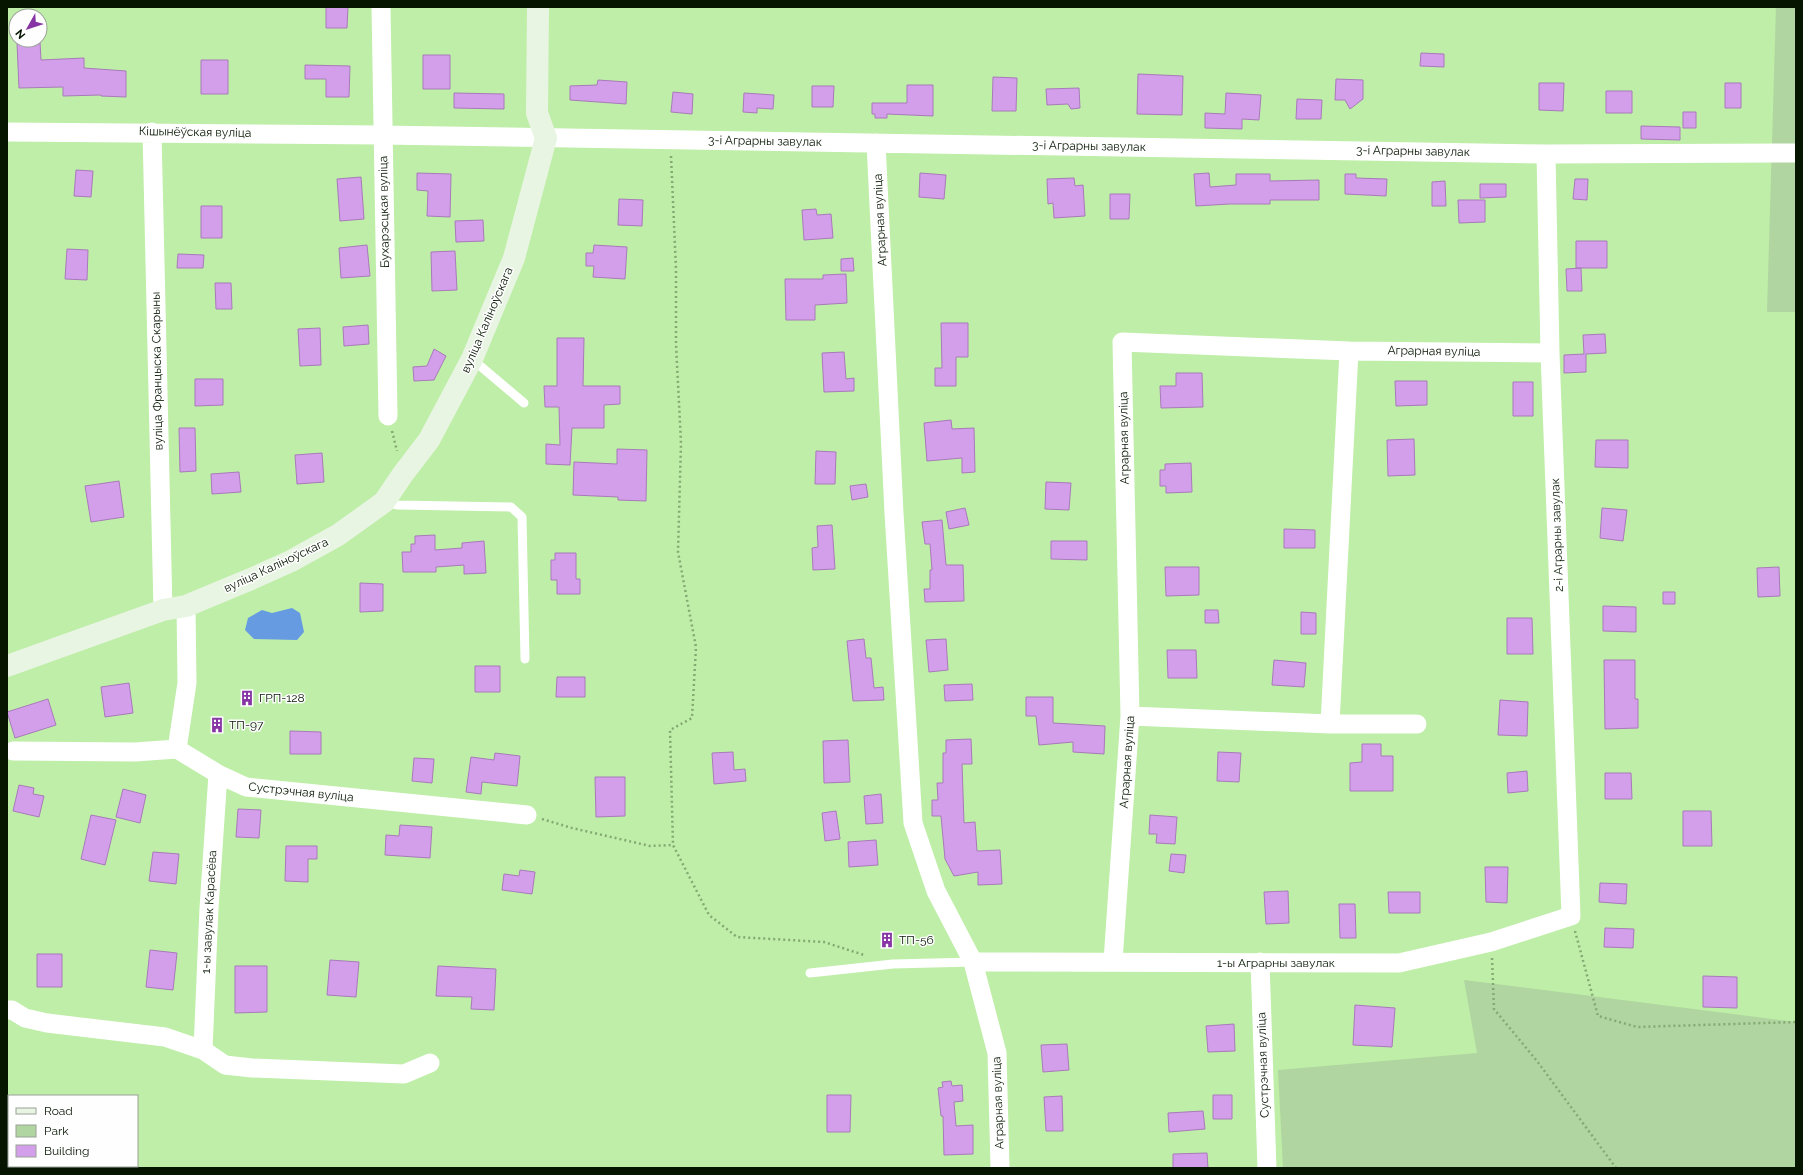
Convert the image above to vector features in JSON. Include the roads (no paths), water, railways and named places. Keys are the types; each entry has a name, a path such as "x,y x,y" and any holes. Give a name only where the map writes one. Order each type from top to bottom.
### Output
{"main road":[{"path":"538,7 537,113 546,138"},
{"name":"вуліца Каліноўскага","path":"7,666 163,610 186,606 291,561 338,535 384,502 402,474 429,440 472,359 514,258 546,138"}],"street":[{"name":"Бухарэсцкая вуліца","path":"381,7 388,416"},
{"name":"Кішынёўская вуліца","path":"7,132 382,135"},
{"name":"вуліца Францыска Скарыны","path":"152,132 163,610"},
{"name":"3-і Аграрны завулак","path":"382,135 1546,154 1796,153"},
{"name":"Аграрная вуліца","path":"876,143 894,513 913,823 936,891 973,962 997,1053 1000,1168"},
{"name":"2-і Аграрны завулак","path":"1546,154 1550,352 1571,916"},
{"name":"Аграрная вуліца","path":"1113,961 1130,716 1122,342 1349,351 1550,352"},
{"path":"1330,724 1349,351"},
{"path":"13,751 135,752 177,749 187,683 186,606"},
{"path":"1130,716 1330,724 1416,724"},
{"name":"Сустрэчная вуліца","path":"177,749 218,774 246,788 527,814"},
{"name":"1-ы завулак Карасёва","path":"203,1050 209,908 218,774"},
{"name":"1-ы Аграрны завулак","path":"973,962 1113,961 1399,964 1491,942 1571,916"},
{"name":"Сустрэчная вуліца","path":"1260,962 1267,1168"},
{"path":"7,1010 12,1010 25,1018 47,1023 165,1037 203,1050 225,1065 252,1068 404,1074 430,1063"}],"lane":[{"path":"472,359 524,403"},
{"path":"384,502 398,505 511,507 522,517 525,659"},
{"path":"810,973 893,964 973,962"}],"water":[{"path":"292,608 300,613 304,632 297,640 254,639 245,630 248,618 262,610 272,613"}],"place":[{"name":"ГРП-128","path":"247,698"},
{"name":"ТП-97","path":"217,725"},
{"name":"ТП-56","path":"887,940"}]}
